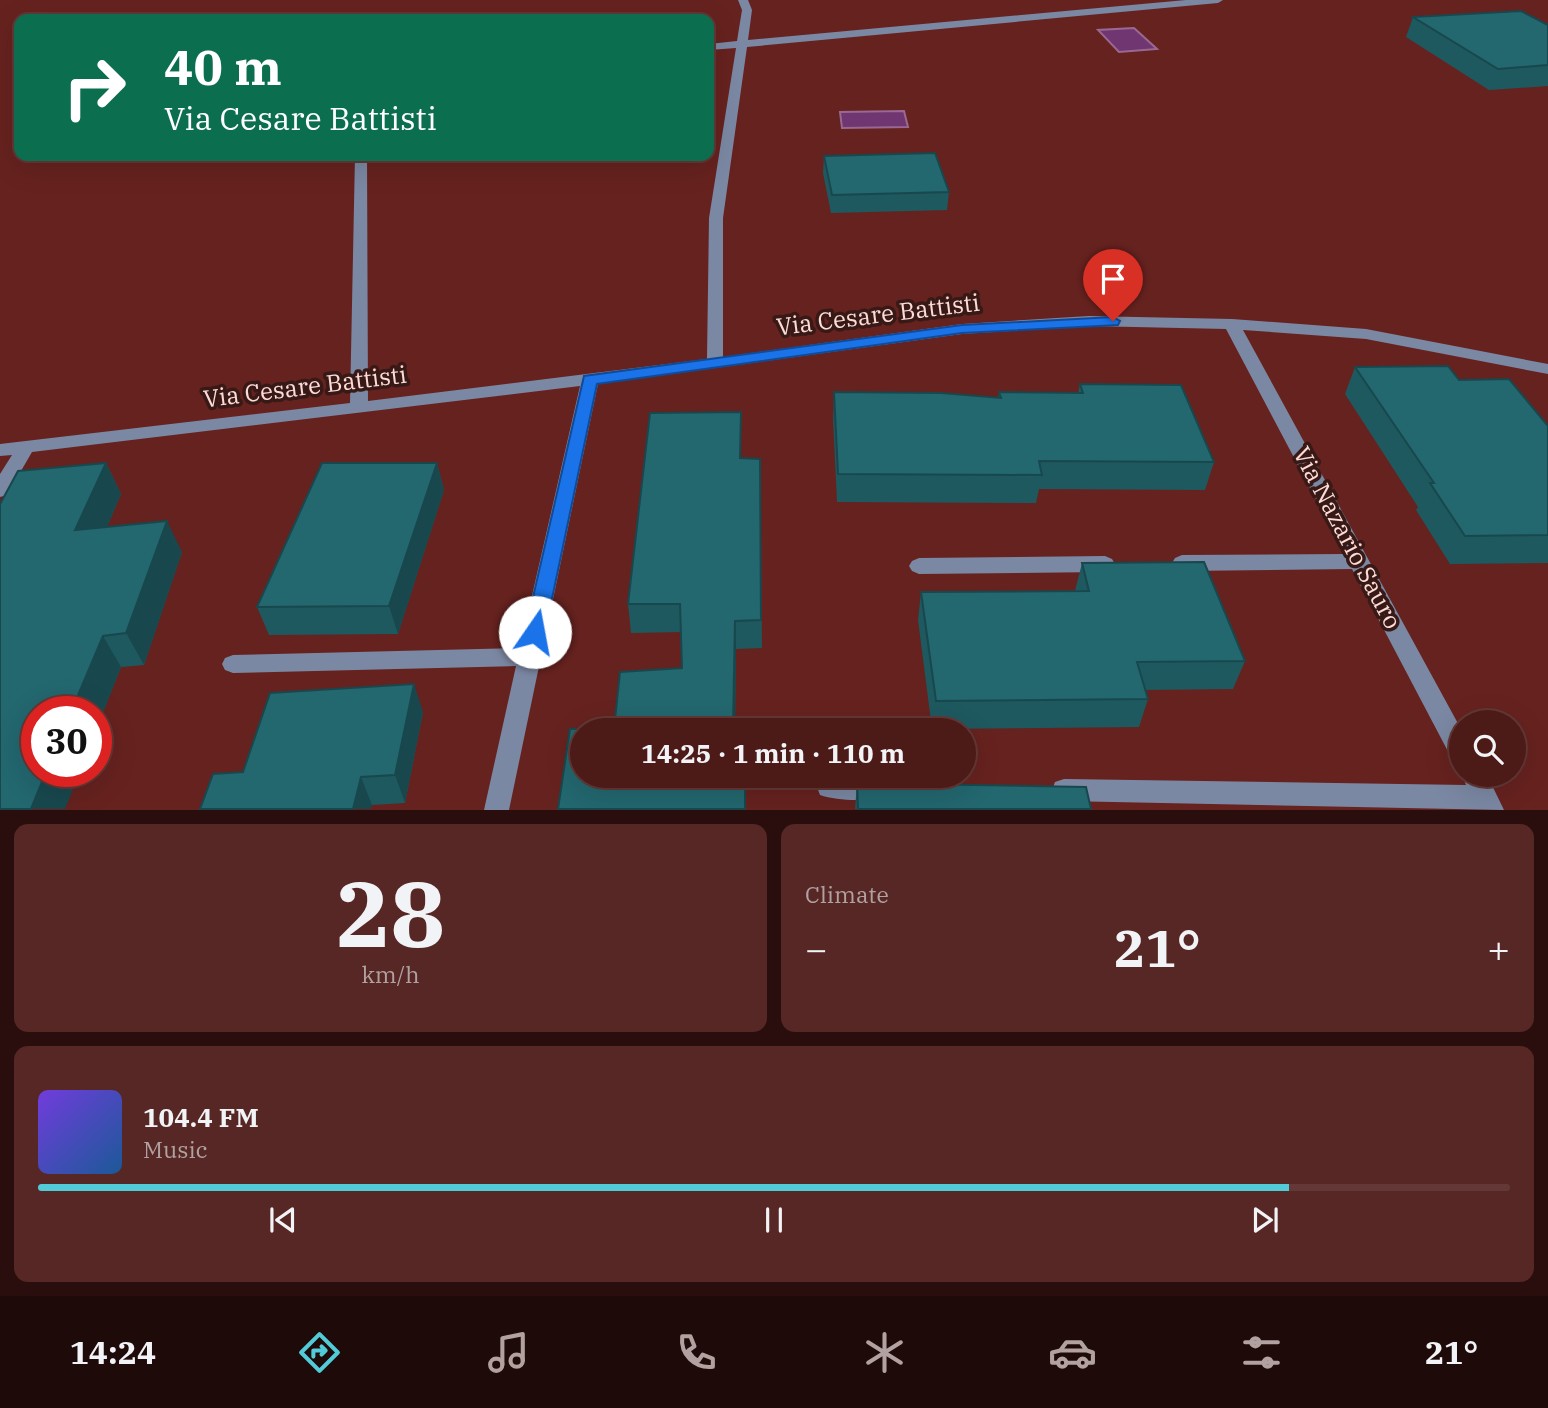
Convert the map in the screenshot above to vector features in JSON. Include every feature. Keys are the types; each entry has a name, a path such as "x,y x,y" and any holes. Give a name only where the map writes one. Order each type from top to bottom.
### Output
{"street":[{"path":"715,363 716,218 747,10 743,0"},
{"path":"714,47 1218,0"},
{"path":"359,407 361,161"},
{"name":"Via Cesare Battisti","path":"0,450 590,380 962,329 1089,321 1232,324 1367,334 1548,369"},
{"name":"Via Nazario Sauro","path":"1232,324 1449,730"},
{"path":"496,810 590,380"},
{"path":"0,490 26,446"},
{"path":"1167,563 1359,561"},
{"path":"919,566 1125,564"},
{"path":"233,664 529,657"},
{"path":"1039,790 1484,794"}],"shaded area":[{"path":"1134,28 1157,49 1119,52 1098,30"},
{"path":"904,111 908,127 842,128 840,112"}],"building":[{"path":"1521,11 1548,25 1548,65 1498,69 1413,17"},
{"path":"935,153 949,192 832,195 824,156"},
{"path":"1448,366 1459,380 1509,379 1548,426 1548,535 1465,536 1430,483 1434,483 1355,367"},
{"path":"1080,384 1181,385 1214,462 1039,461 1042,475 838,474 834,392 941,393 1001,398 999,392 1083,393"},
{"path":"741,412 740,458 760,459 761,620 735,621 733,718 615,718 620,672 682,668 680,604 628,604 650,413"},
{"path":"106,463 75,530 167,521 126,633 103,636 78,696 21,696 21,787 40,787 31,809 0,809 0,504 18,471"},
{"path":"322,463 437,463 389,606 257,607"},
{"path":"1204,562 1245,661 1137,662 1148,699 936,701 921,592 1089,591 1082,563"},
{"path":"414,684 395,775 361,777 353,809 200,809 213,774 243,772 270,693"},
{"path":"570,729 570,788 745,788 745,809 558,809"},
{"path":"976,785 1086,787 1091,809 858,809 857,788 976,788"}],"route":[{"path":"535,632 590,380 962,329 1113,321"}]}
